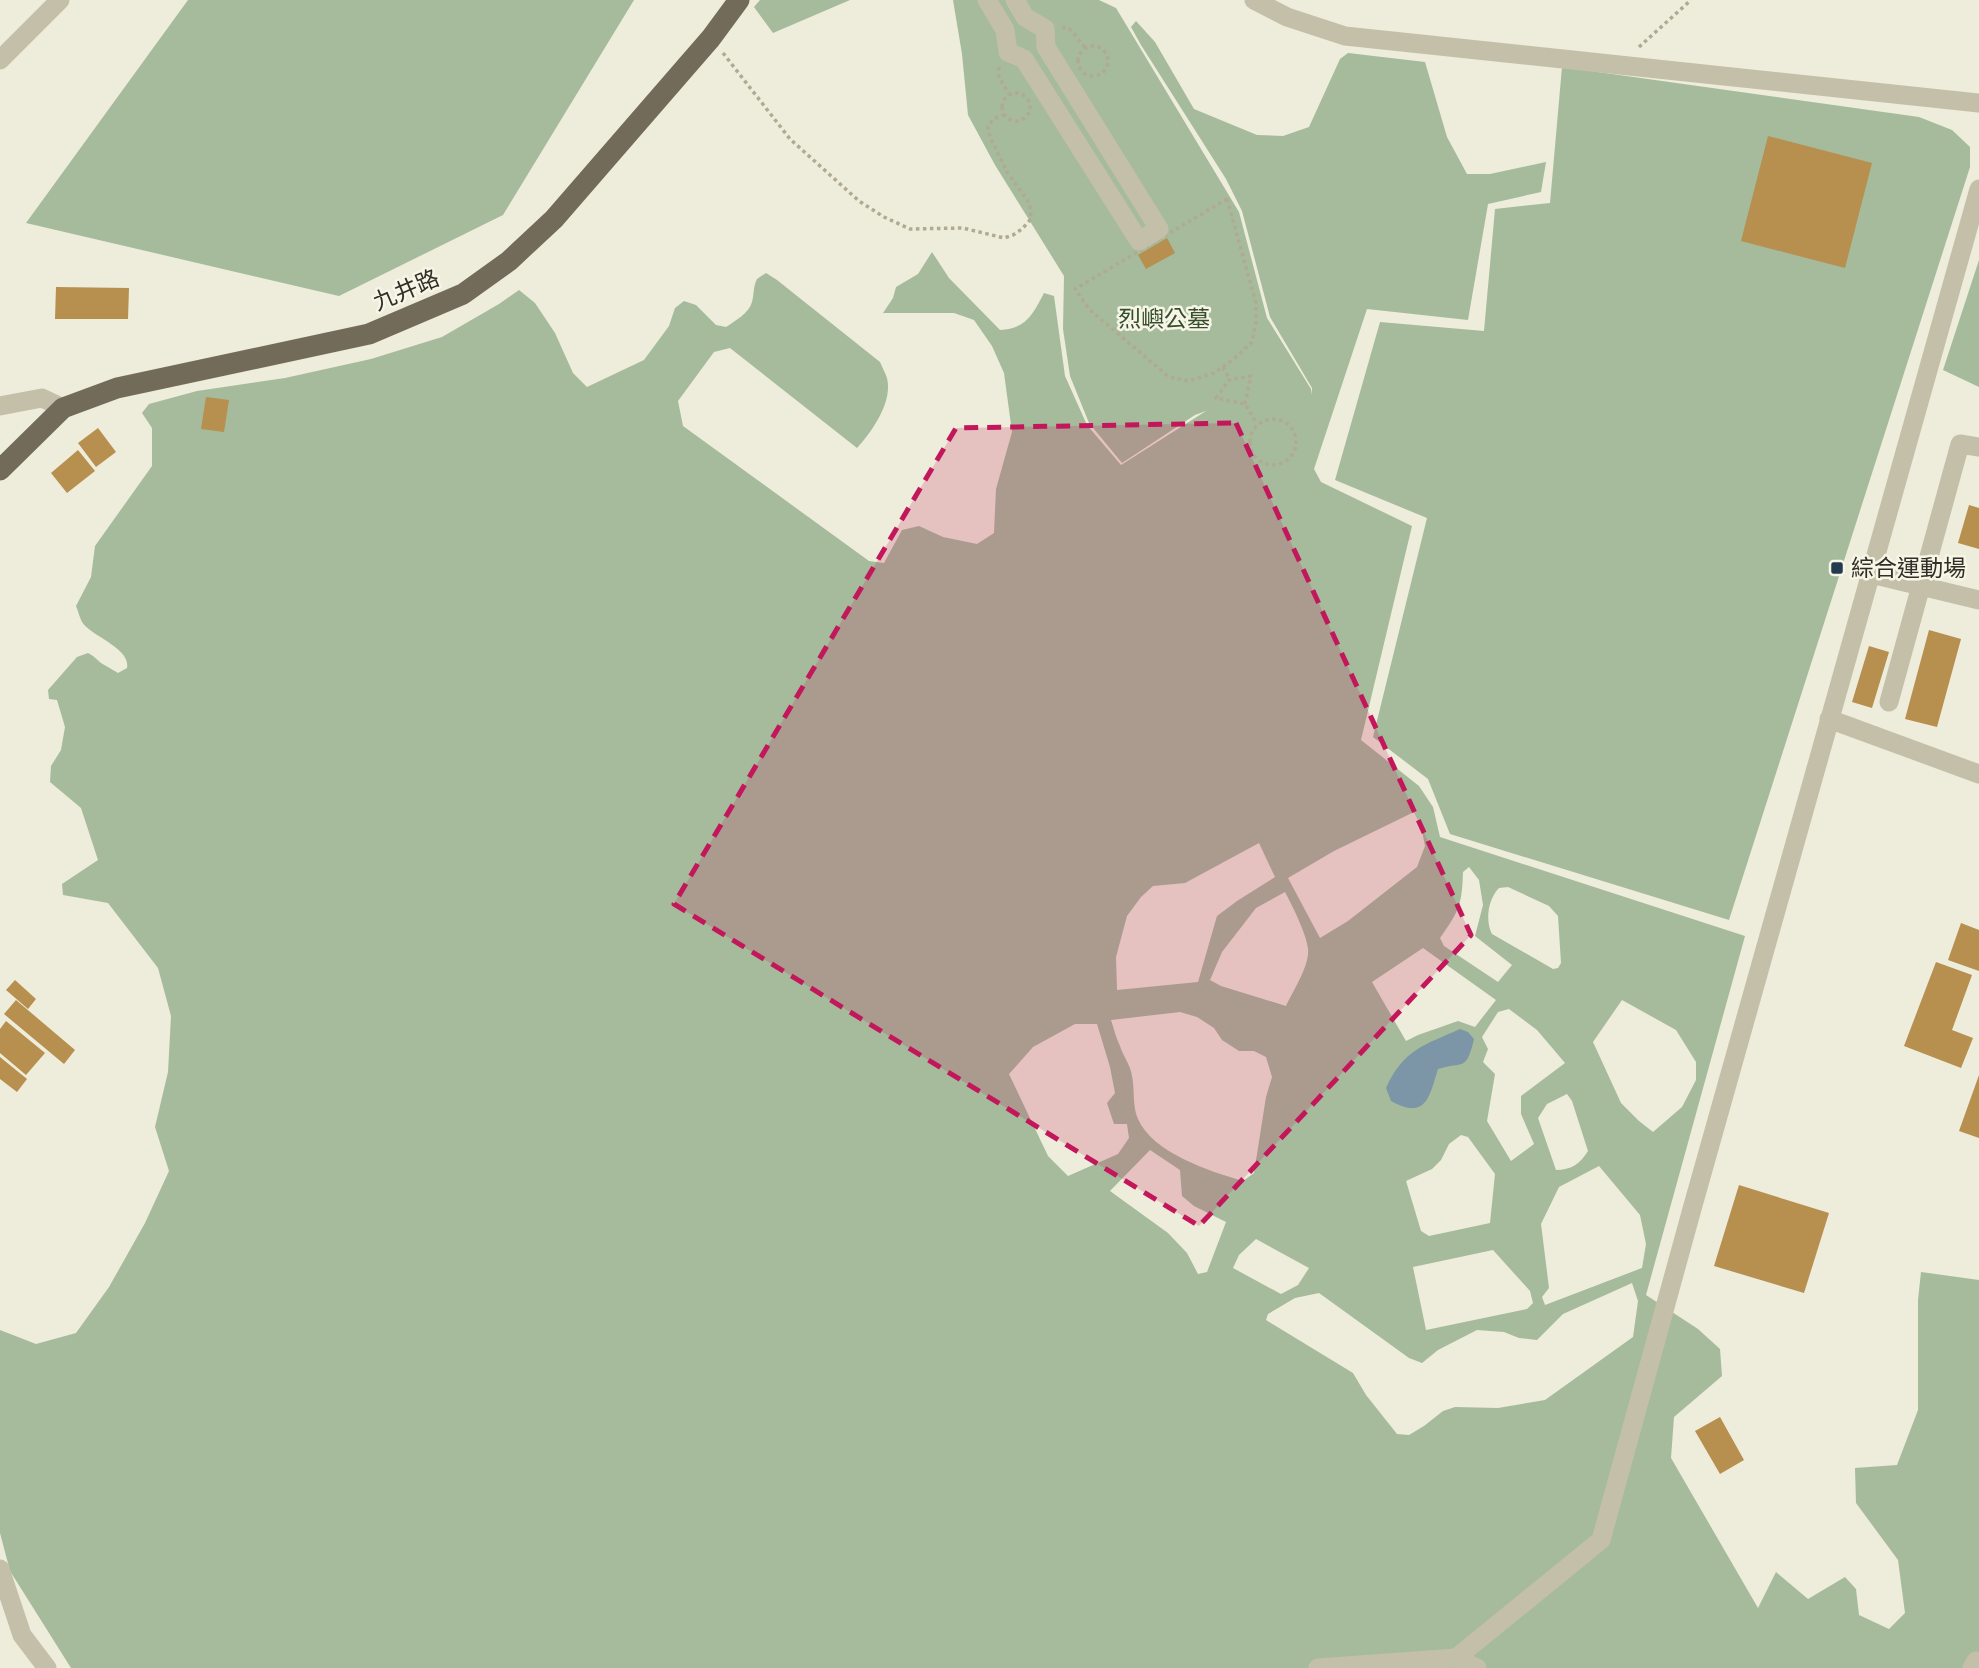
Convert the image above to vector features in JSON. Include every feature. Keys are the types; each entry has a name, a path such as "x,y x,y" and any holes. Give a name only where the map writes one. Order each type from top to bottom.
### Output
{"main road":[{"name":"九井路","path":"0,470 63,408 117,388 369,334 463,294 509,261 554,219 711,38 739,0"}],"street":[{"path":"0,60 60,0"},
{"path":"987,0 1004,30 1008,52 1024,59 1139,241 1159,229 1046,47 1045,29 1025,17 1015,0"},
{"path":"1254,0 1287,17 1345,36 1979,103"},
{"path":"1456,1658 1601,1540 1695,1196 1979,189"},
{"path":"0,406 42,398 63,408"},
{"path":"1889,702 1959,444 1979,447"},
{"path":"1871,574 1979,600"},
{"path":"1829,719 1979,775"},
{"path":"0,1569 22,1635 47,1668"},
{"path":"1318,1668 1456,1658 1477,1668"}],"path":[{"path":"1619,65 1691,0"},
{"path":"1045,29 1052,25 1071,30 1085,48"},
{"path":"711,38 790,139 859,201 910,229 964,228 1004,238 1022,229 1031,219 1030,204 1007,172 990,137 988,127 993,119 1003,115"},
{"path":"1094,46 1106,52 1109,62 1101,74 1086,74 1079,66 1079,56 1085,48 1094,46"},
{"path":"1018,92 1029,101 1030,111 1025,119 1011,121 1003,115 1001,106 1009,94 1018,92"},
{"path":"1227,199 1256,303 1256,322 1252,341 1222,367 1214,373 1189,381 1169,377 1090,310 1075,289 1227,199"},
{"path":"1222,367 1229,380"},
{"path":"1245,404 1216,398 1229,380 1251,376 1245,404 1257,424"},
{"path":"1270,418 1290,425 1296,438 1296,446 1283,463 1268,465 1255,458 1249,437 1257,424 1270,418"}],"highlighted area":[{"path":"1236,423 1471,935 1199,1226 674,904 956,428"}],"green space":[{"path":"188,0 634,0 503,215 339,296 26,223"},
{"path":"760,0 850,0 773,33 754,7"},
{"name":"烈嶼公墓","path":"953,0 1099,0 1116,8 1239,212 1267,318 1311,389 1312,395 1312,388 1270,317 1242,211 1226,179 1141,45 1131,27 1136,21 1155,42 1194,109 1257,135 1283,136 1309,127 1340,59 1348,53 1425,62 1447,137 1467,174 1490,174 1546,162 1541,192 1488,204 1468,320 1367,309 1314,469 1321,482 1412,526 1361,740 1419,786 1433,807 1440,837 1745,936 1646,1295 1698,1329 1720,1349 1722,1376 1674,1417 1671,1458 1758,1608 1776,1572 1808,1599 1845,1577 1856,1589 1859,1615 1889,1629 1905,1613 1898,1560 1856,1503 1855,1468 1897,1465 1918,1410 1918,1300 1921,1272 1979,1280 1979,1668 71,1668 10,1571 0,1533 0,1330 36,1344 76,1333 109,1287 145,1223 169,1171 155,1127 168,1072 171,1016 158,968 108,903 63,895 62,884 98,860 81,808 50,782 51,766 61,750 65,727 57,700 49,699 48,690 77,657 88,653 118,673 127,668 123,654 82,622 76,606 91,577 95,546 152,466 152,428 142,413 149,404 197,391 285,378 371,359 442,337 519,290 535,303 555,333 573,373 587,387 644,360 669,326 675,308 684,301 696,305 716,325 726,327 748,310 757,279 766,273 880,362 888,387 880,416 857,448 730,348 714,352 678,401 683,426 869,561 884,563 902,530 919,526 943,537 977,544 994,533 996,489 1012,432 1004,373 992,346 974,320 954,313 883,313 893,298 896,287 918,274 932,252 949,278 1000,330 1016,327 1028,319 1044,293 1054,296 1065,376 1087,425 1121,465 1206,411 1195,415 1122,463 1089,423 1070,376 1063,329 1064,276 995,165 968,115","holes":["1414,812 1421,826 1425,846 1417,867 1348,921 1320,938 1288,878 1334,851","1259,843 1275,877 1217,916 1198,982 1117,990 1116,957 1127,916 1153,886 1185,883","1469,867 1479,880 1483,905 1475,936 1512,965 1498,982 1444,946 1440,938 1455,914 1462,892 1463,872","1508,887 1549,906 1558,916 1561,963 1558,968 1553,969 1492,934 1488,917 1490,904 1499,888","1285,892 1302,928 1308,949 1304,970 1286,1006 1221,986 1210,980 1222,952 1256,908","1423,948 1496,1000 1475,1027 1458,1021 1406,1041 1372,982","1622,1000 1676,1030 1696,1062 1696,1080 1682,1107 1653,1132 1621,1103 1593,1042","1509,1009 1537,1030 1565,1063 1521,1096 1521,1114 1534,1144 1511,1161 1487,1121 1495,1074 1483,1062 1488,1049 1482,1037 1498,1012","1180,1012 1197,1017 1214,1028 1222,1040 1239,1051 1254,1051 1266,1057 1272,1077 1266,1097 1254,1173 1243,1181 1214,1172 1183,1159 1156,1142 1145,1131 1136,1114 1131,1072 1111,1020","1075,1024 1097,1024 1115,1093 1107,1103 1114,1124 1127,1124 1129,1138 1118,1154 1068,1176 1048,1156 1009,1074 1033,1047","1567,1094 1572,1101 1588,1151 1575,1165 1556,1170 1538,1118 1547,1104","1461,1135 1468,1137 1495,1174 1490,1223 1429,1236 1421,1231 1406,1181 1432,1169 1441,1160 1449,1144","1150,1150 1180,1170 1182,1196 1194,1206 1226,1222 1207,1272 1198,1274 1187,1253 1168,1233 1110,1191","1599,1166 1640,1215 1646,1244 1642,1268 1545,1305 1542,1297 1549,1288 1541,1224 1559,1187","1256,1239 1309,1268 1298,1285 1281,1294 1233,1268 1239,1255","1493,1250 1530,1291 1533,1303 1527,1309 1426,1330 1413,1267","1632,1283 1638,1301 1633,1337 1545,1400 1498,1408 1455,1407 1443,1411 1409,1435 1397,1434 1366,1395 1353,1373 1266,1320 1268,1314 1295,1298 1319,1293 1409,1358 1422,1363 1438,1350 1477,1330 1504,1332 1519,1338 1537,1340 1563,1314"]},
{"path":"1562,67 1919,117 1952,130 1970,147 1970,167 1729,920 1450,834 1428,779 1373,737 1427,518 1335,480 1380,322 1484,331 1495,209 1550,203"},
{"path":"1979,260 1979,387 1943,370"}],"water":[{"path":"1460,1029 1468,1032 1474,1039 1466,1061 1438,1069 1428,1097 1419,1107 1412,1108 1391,1101 1386,1088 1407,1057 1425,1045"}],"building":[{"path":"1768,136 1872,163 1845,268 1741,241"},
{"path":"1167,238 1175,253 1146,269 1138,255"},
{"path":"56,287 129,288 128,319 55,319"},
{"path":"206,397 229,400 224,432 201,429"},
{"path":"98,428 116,452 96,467 78,443"},
{"path":"78,450 95,471 67,493 51,473"},
{"path":"1969,505 1979,508 1979,549 1958,543"},
{"path":"1929,630 1961,639 1937,727 1905,719"},
{"path":"1869,646 1889,652 1872,708 1852,702"},
{"path":"1961,923 1979,930 1979,971 1948,960"},
{"path":"1936,962 1972,975 1952,1030 1973,1038 1961,1068 1904,1046"},
{"path":"15,980 36,999 28,1009 6,990"},
{"path":"16,1000 75,1050 64,1064 4,1014"},
{"path":"6,1021 45,1053 26,1075 0,1053 0,1029"},
{"path":"0,1057 27,1079 17,1092 0,1079"},
{"path":"1979,1075 1979,1138 1959,1131"},
{"path":"1739,1185 1829,1213 1804,1293 1714,1266"},
{"path":"1720,1417 1744,1460 1720,1474 1695,1431"}],"place":[{"name":"綜合運動場","path":"1837,568"}]}
